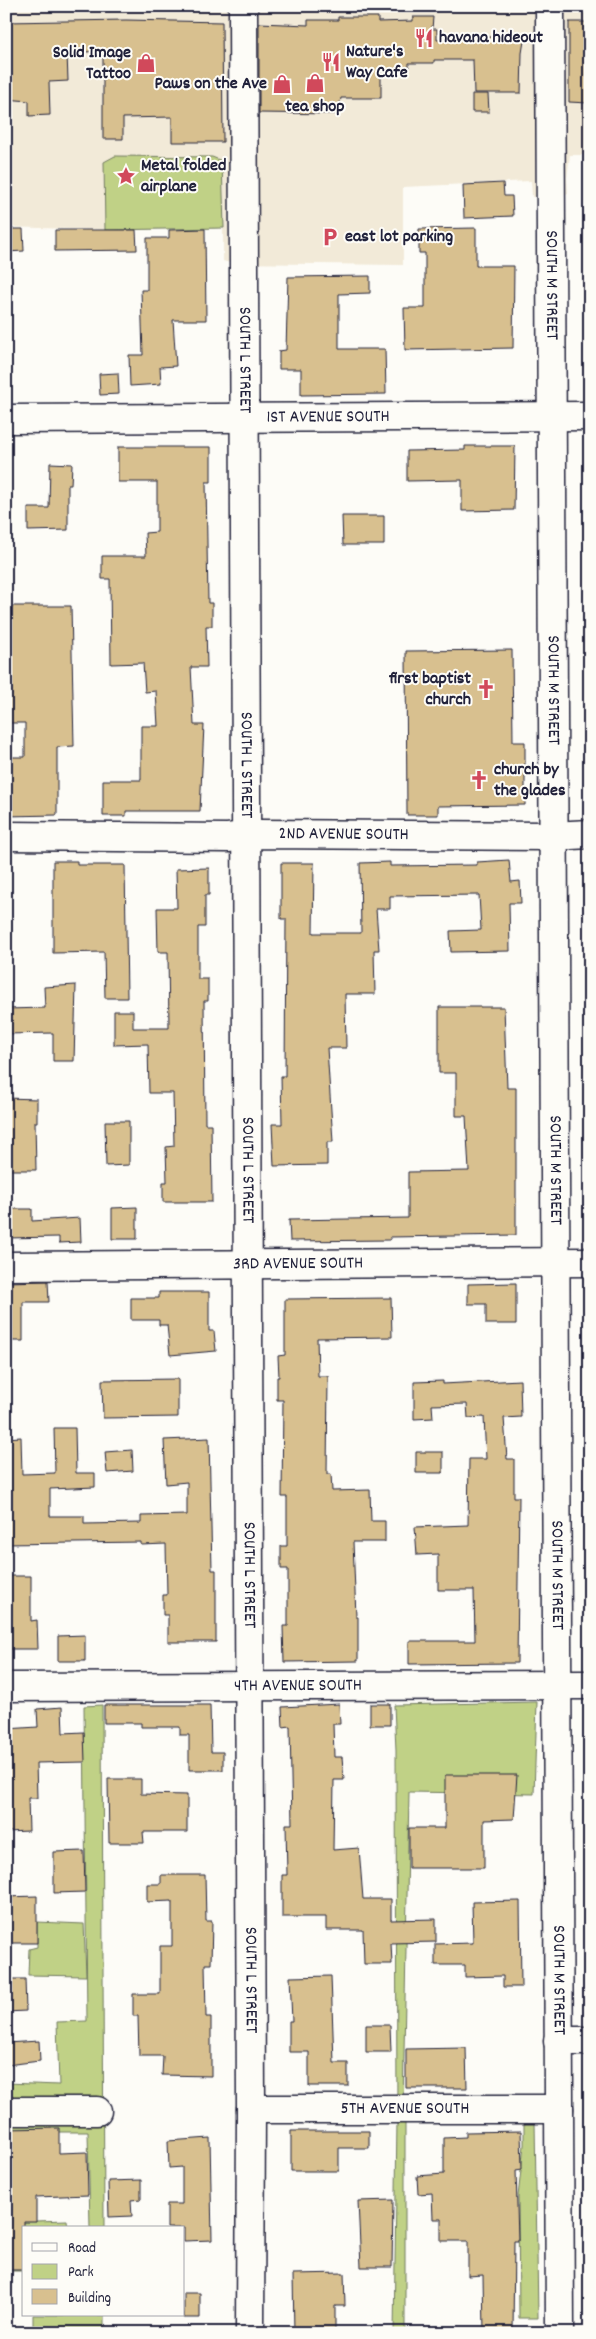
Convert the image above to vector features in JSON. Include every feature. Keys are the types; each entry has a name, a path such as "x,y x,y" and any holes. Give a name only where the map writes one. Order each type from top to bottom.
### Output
{"street":[{"name":"SOUTH L STREET","path":"242,6 251,2109 250,2333"},
{"name":"SOUTH M STREET","path":"550,6 552,836 560,2333"},
{"name":"1ST AVENUE SOUTH","path":"6,419 590,416"},
{"name":"2ND AVENUE SOUTH","path":"6,836 246,837 260,834 552,836 590,834"},
{"name":"3RD AVENUE SOUTH","path":"6,1266 590,1262"},
{"name":"4TH AVENUE SOUTH","path":"6,1687 590,1685"},
{"path":"558,2041 590,2041"},
{"name":"5TH AVENUE SOUTH","path":"251,2109 559,2109"},
{"path":"6,2111 97,2111"}],"shaded area":[{"path":"6,6 590,6 590,155 570,155 567,178 568,194 532,197 531,181 403,187 403,265 230,263 223,261 223,228 105,230 6,227"}],"green space":[{"path":"115,156 212,157 222,161 224,228 105,230 104,162"},
{"path":"537,1702 534,1794 409,1792 403,2104 405,2122 405,2333 394,2333 397,2122 396,1750 394,1705"},
{"path":"102,1705 104,2226 90,2226 88,2132 6,2132 6,2083 59,2085 57,2022 87,2021 84,1706"},
{"path":"37,1922 84,1924 86,1976 28,1975 29,1949 37,1947"},
{"path":"535,2122 538,2318 519,2318 518,2196 524,2145 524,2124"},
{"path":"67,2220 68,2226 22,2226 22,2271 6,2271 6,2222"},
{"path":"33,2316 104,2316 104,2333 33,2333"}],"building":[{"path":"338,17 378,17 378,22 413,21 413,17 433,17 432,29 437,29 437,40 525,35 522,53 521,93 474,93 473,60 434,60 434,63 409,63 409,68 381,70 381,98 341,98 338,114 259,113 259,23 308,25 308,20 338,20"},
{"path":"126,20 222,22 223,142 172,142 172,117 123,118 123,139 103,139 103,51 67,53 68,81 49,82 50,115 29,116 29,101 6,99 6,22"},
{"path":"569,22 590,22 588,103 569,102"},
{"path":"472,94 488,94 489,112 472,112"},
{"path":"503,183 504,196 512,196 513,216 464,218 463,185"},
{"path":"476,228 476,266 514,266 513,348 405,350 404,308 425,308 425,253 419,253 419,229"},
{"path":"6,229 23,229 24,251 6,252"},
{"path":"205,229 206,320 173,320 176,366 160,367 161,384 130,386 129,355 143,355 141,290 147,290 147,238 169,238 169,230"},
{"path":"55,230 136,230 137,250 55,251"},
{"path":"370,276 370,293 339,294 339,349 385,349 386,394 301,395 301,369 279,369 279,351 286,350 288,277"},
{"path":"118,373 119,394 100,395 99,374"},
{"path":"465,446 515,446 514,510 462,511 462,480 407,481 407,451 465,450"},
{"path":"118,447 211,447 211,482 206,482 208,603 212,603 212,626 206,626 207,667 191,667 194,725 204,725 200,811 126,811 126,816 103,816 103,780 141,780 141,726 158,726 156,691 145,692 143,663 111,664 110,579 102,579 102,556 146,556 145,533 157,532 157,482 118,482"},
{"path":"50,463 72,464 71,485 68,485 68,530 28,531 28,508 49,508"},
{"path":"342,516 384,516 384,545 343,545"},
{"path":"6,606 71,606 74,746 57,747 57,815 6,816 6,757 25,757 25,723 6,723"},
{"path":"512,650 513,742 525,742 525,805 438,806 438,815 407,815 406,651"},
{"path":"509,860 511,882 520,881 521,903 509,903 510,951 451,952 450,931 481,930 479,895 390,896 390,909 376,909 379,950 374,950 375,994 345,994 346,1048 327,1048 333,1142 327,1142 327,1165 274,1166 272,1124 282,1124 281,1076 285,1076 286,919 281,919 281,863 314,863 313,933 361,933 360,863 390,862 390,866 477,865 477,862"},
{"path":"53,861 77,861 77,865 125,865 127,998 105,998 104,952 53,953"},
{"path":"209,868 209,895 205,895 205,927 198,927 198,979 208,979 208,1001 204,1001 205,1124 211,1124 212,1202 163,1202 163,1182 167,1182 166,1147 174,1146 173,1093 149,1093 148,1044 114,1045 114,1011 133,1011 133,1028 169,1028 168,952 158,952 157,908 177,908 176,869"},
{"path":"76,985 74,1061 53,1061 53,1033 6,1034 6,1009 45,1008 44,987"},
{"path":"439,1007 504,1007 507,1088 516,1088 516,1235 390,1237 390,1240 290,1241 289,1220 408,1218 408,1172 469,1171 466,1116 456,1116 456,1073 439,1073"},
{"path":"6,1098 37,1099 37,1122 35,1122 36,1170 6,1170"},
{"path":"105,1121 129,1121 129,1165 106,1166"},
{"path":"137,1207 137,1239 112,1239 112,1208"},
{"path":"6,1209 32,1209 32,1221 80,1218 81,1242 59,1243 59,1237 6,1238"},
{"path":"48,1281 49,1302 23,1302 23,1341 6,1341 6,1282"},
{"path":"516,1283 516,1324 486,1324 486,1304 468,1304 468,1284"},
{"path":"159,1292 209,1292 209,1331 214,1331 216,1351 170,1355 167,1325 159,1325 159,1320 131,1320 131,1298 159,1298"},
{"path":"391,1298 392,1337 317,1338 318,1376 328,1376 327,1474 331,1474 332,1491 370,1490 371,1521 385,1521 385,1542 353,1542 356,1617 358,1617 358,1661 284,1662 283,1626 288,1626 288,1569 281,1569 281,1546 287,1546 287,1497 282,1497 283,1400 277,1400 277,1377 279,1377 278,1356 285,1355 285,1299"},
{"path":"178,1379 178,1417 103,1418 102,1380"},
{"path":"520,1380 521,1417 504,1418 507,1459 514,1459 514,1497 519,1497 517,1663 409,1664 409,1641 475,1641 474,1590 438,1590 438,1554 417,1555 415,1527 468,1525 469,1459 486,1459 484,1417 468,1418 467,1404 432,1405 433,1418 414,1419 414,1382 443,1381 443,1384"},
{"path":"54,1428 75,1428 76,1473 95,1473 95,1487 50,1489 50,1516 84,1516 84,1524 141,1523 141,1516 187,1515 187,1482 166,1484 164,1440 209,1438 212,1570 216,1570 216,1642 168,1642 168,1615 163,1615 163,1595 167,1595 166,1544 141,1545 141,1542 6,1544 6,1438 21,1437 22,1474 55,1473"},
{"path":"132,1450 133,1471 107,1473 105,1452"},
{"path":"416,1452 443,1452 443,1473 416,1473"},
{"path":"6,1576 31,1576 31,1621 37,1620 38,1649 6,1649"},
{"path":"85,1635 85,1661 58,1661 58,1636"},
{"path":"339,1704 340,1724 333,1724 334,1757 342,1757 344,1780 334,1780 333,1850 359,1848 363,1899 391,1899 391,1920 436,1919 436,1942 391,1943 392,1964 364,1964 363,1930 326,1930 326,1917 282,1917 282,1875 287,1875 286,1824 292,1824 290,1726 283,1727 282,1707"},
{"path":"370,1704 390,1704 390,1725 370,1725"},
{"path":"104,1705 210,1705 211,1752 223,1752 223,1770 189,1770 189,1735 180,1735 180,1727 141,1727 141,1723 104,1723"},
{"path":"62,1707 63,1733 84,1732 85,1762 36,1763 37,1798 28,1798 29,1831 6,1832 6,1729 38,1727 37,1709"},
{"path":"445,1775 517,1775 514,1819 484,1820 484,1868 409,1868 409,1828 445,1828"},
{"path":"108,1779 141,1779 141,1794 187,1795 187,1832 143,1832 144,1843 109,1843"},
{"path":"84,1851 85,1892 54,1893 54,1852"},
{"path":"161,1875 205,1875 206,1921 212,1921 211,1964 205,1964 206,2017 211,2017 211,2076 162,2075 163,2056 139,2056 138,2016 133,2016 133,1994 160,1994 160,1946 172,1946 172,1901 147,1902 147,1884 161,1884"},
{"path":"37,1896 37,1943 6,1943 6,1897"},
{"path":"520,1901 521,1987 503,1987 503,1976 465,1977 465,1965 435,1965 435,1944 473,1943 472,1902"},
{"path":"331,1976 334,2063 348,2063 348,2086 309,2086 309,2052 289,2052 289,2021 292,2021 290,1977"},
{"path":"6,1979 25,1979 26,2011 6,2012"},
{"path":"366,2025 390,2025 391,2052 366,2052"},
{"path":"39,2041 40,2061 6,2065 6,2043"},
{"path":"466,2048 467,2088 406,2088 406,2049"},
{"path":"59,2128 59,2153 87,2152 88,2195 36,2197 36,2222 24,2222 24,2226 22,2226 22,2270 6,2270 6,2129"},
{"path":"291,2131 369,2131 369,2148 339,2148 339,2171 291,2171"},
{"path":"521,2131 522,2169 516,2170 518,2241 514,2241 513,2333 484,2333 483,2275 468,2276 468,2241 441,2241 441,2219 433,2219 432,2193 418,2194 417,2176 444,2174 444,2138 466,2137 466,2132"},
{"path":"210,2138 212,2240 185,2241 185,2226 167,2226 167,2204 182,2204 182,2167 169,2168 168,2141"},
{"path":"141,2180 141,2199 131,2200 132,2216 109,2217 108,2181"},
{"path":"393,2200 392,2267 361,2267 358,2201"},
{"path":"344,2273 345,2306 335,2306 335,2333 294,2333 293,2274"},
{"path":"185,2293 200,2293 200,2318 184,2318"}],"place":[{"name":"havana hideout","path":"424,38"},
{"name":"Nature's Way Cafe","path":"331,62"},
{"name":"Solid Image Tattoo","path":"146,63"},
{"name":"tea shop","path":"315,83"},
{"name":"Paws on the Ave","path":"282,84"},
{"name":"Metal folded airplane","path":"126,176"},
{"name":"east lot parking","path":"330,237"},
{"name":"first baptist church","path":"486,689"},
{"name":"church by the glades","path":"479,780"}]}
